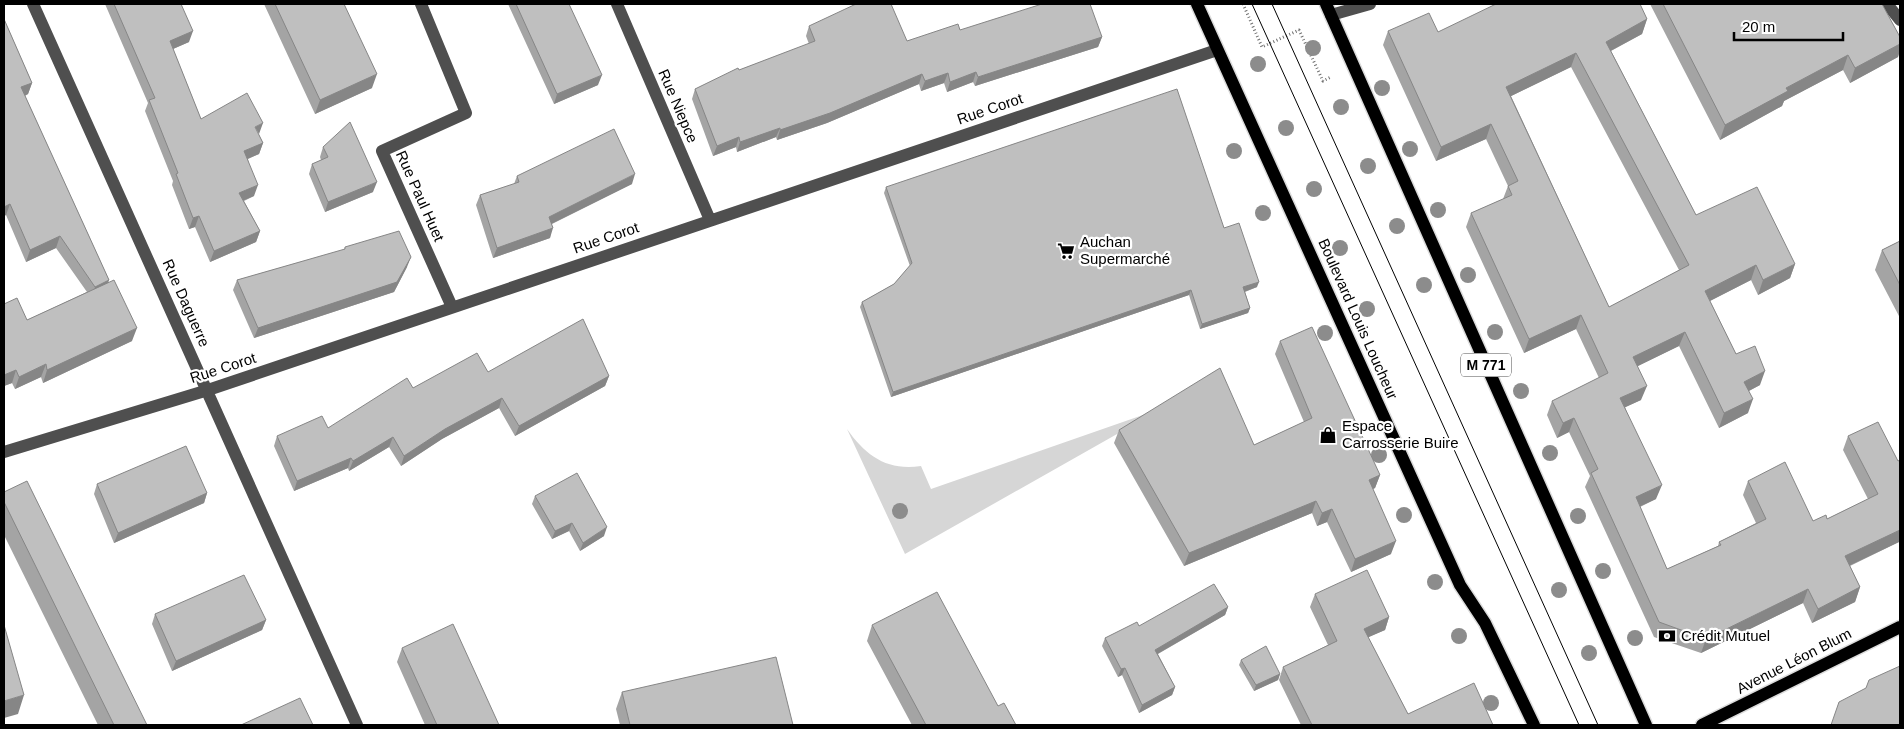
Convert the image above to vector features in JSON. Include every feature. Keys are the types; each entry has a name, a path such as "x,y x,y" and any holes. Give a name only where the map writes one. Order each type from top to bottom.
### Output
{"main road":[{"name":"Boulevard Louis Loucheur","path":"1197,4 1333,300 1460,585 1485,624 1534,725"},
{"name":"M 771","path":"1329,9 1646,725"},
{"name":"Avenue Léon Blum","path":"1702,725 1900,627"}],"street":[{"name":"Rue Daguerre","path":"33,4 358,725"},
{"name":"Rue Paul Huet","path":"422,4 466,113 382,151 452,307"},
{"name":"Rue Niepce","path":"617,4 710,220"},
{"path":"1329,9 1370,4"},
{"path":"1887,4 1900,20"},
{"name":"Rue Corot","path":"4,452 208,390 1217,50"}],"path":[{"path":"1243,4 1262,47 1299,30"}],"shaded area":[{"path":"1163,408 905,554 847,429 862,447 878,460 898,466 921,466 931,489"}],"building":[{"path":"114,4 181,4 193,31 170,41 201,119 247,93 263,123 255,127 263,143 244,151 258,185 239,193 260,231 214,251 199,216 193,218 176,174 178,173 149,100 155,98"},
{"path":"275,4 344,4 377,74 320,100"},
{"path":"516,4 569,4 602,75 557,94"},
{"path":"856,4 891,4 907,41 958,24 960,30 1042,4 1090,4 1102,37 978,77 976,72 950,82 948,73 925,81 922,74 830,113 740,142 739,137 717,146 695,89 738,68 739,70 815,41 809,26"},
{"path":"1496,4 1640,4 1647,19 1606,42 1696,215 1757,187 1795,264 1763,280 1756,265 1705,291 1736,354 1755,346 1765,371 1744,382 1753,399 1724,413 1685,332 1633,357 1647,386 1620,398 1662,485 1636,497 1667,569 1721,545 1719,542 1766,519 1748,481 1785,462 1813,521 1826,515 1827,519 1878,494 1848,436 1878,422 1898,461 1900,460 1900,530 1845,556 1860,587 1818,609 1808,589 1706,639 1659,622 1591,473 1598,469 1574,418 1563,423 1552,401 1608,373 1581,315 1529,339 1471,213 1512,195 1508,186 1518,181 1491,124 1441,147 1388,31 1429,13 1438,32","holes":["1576,53 1689,265 1609,307 1506,87"]},
{"path":"1663,4 1882,4 1900,37 1900,44 1855,68 1848,55 1786,88 1788,91 1725,125"},
{"path":"4,19 32,83 21,87 109,280 95,287 60,236 30,250 10,204 4,207"},
{"name":"Auchan Supermarché","path":"1177,89 1224,228 1239,223 1259,282 1243,287 1250,308 1202,324 1191,290 893,392 862,302 894,284 912,263 886,187"},
{"path":"350,122 377,182 328,202 312,164 328,157 323,147"},
{"path":"614,129 635,174 549,217 553,228 497,248 480,195 519,182 517,176"},
{"path":"399,231 411,257 397,282 258,328 237,280 345,249 345,247"},
{"path":"1900,241 1900,285 1882,250"},
{"path":"114,280 137,328 47,370 46,364 19,377 16,370 4,375 4,304 17,298 27,320"},
{"path":"583,319 609,376 519,426 502,398 445,429 404,456 393,437 353,461 351,458 297,481 277,436 322,416 328,428 407,378 413,388 477,353 488,372"},
{"path":"1312,327 1380,475 1369,480 1396,541 1355,559 1332,509 1322,513 1316,501 1189,553 1119,430 1220,368 1254,445 1312,418 1280,341"},
{"path":"186,446 207,493 118,533 97,484"},
{"path":"577,473 607,527 583,543 572,523 555,531 535,496"},
{"path":"27,481 147,725 114,725 4,502 4,492"},
{"path":"1367,570 1389,617 1364,629 1408,714 1474,683 1493,725 1312,725 1283,667 1337,641 1315,594"},
{"path":"244,575 266,620 176,661 155,614"},
{"path":"1214,584 1228,607 1155,650 1175,687 1142,705 1125,668 1121,669 1105,638 1137,622 1139,626"},
{"path":"937,592 998,706 1004,703 1016,725 926,725 872,625"},
{"path":"453,624 499,725 437,725 402,648"},
{"path":"4,625 24,695 4,701"},
{"path":"1266,646 1280,674 1256,685 1241,660"},
{"path":"776,657 793,725 630,725 622,692"},
{"path":"1900,666 1900,725 1831,725 1839,702 1866,688 1869,680"},
{"path":"300,698 313,725 241,725"}],"tram line":[{"path":"1252,4 1579,725"},
{"path":"1272,4 1598,725"}],"place":[{"name":"Auchan Supermarché","path":"1066,251"},
{"name":"Espace Carrosserie Buire","path":"1328,435"},
{"name":"Crédit Mutuel","path":"1667,636"}]}
